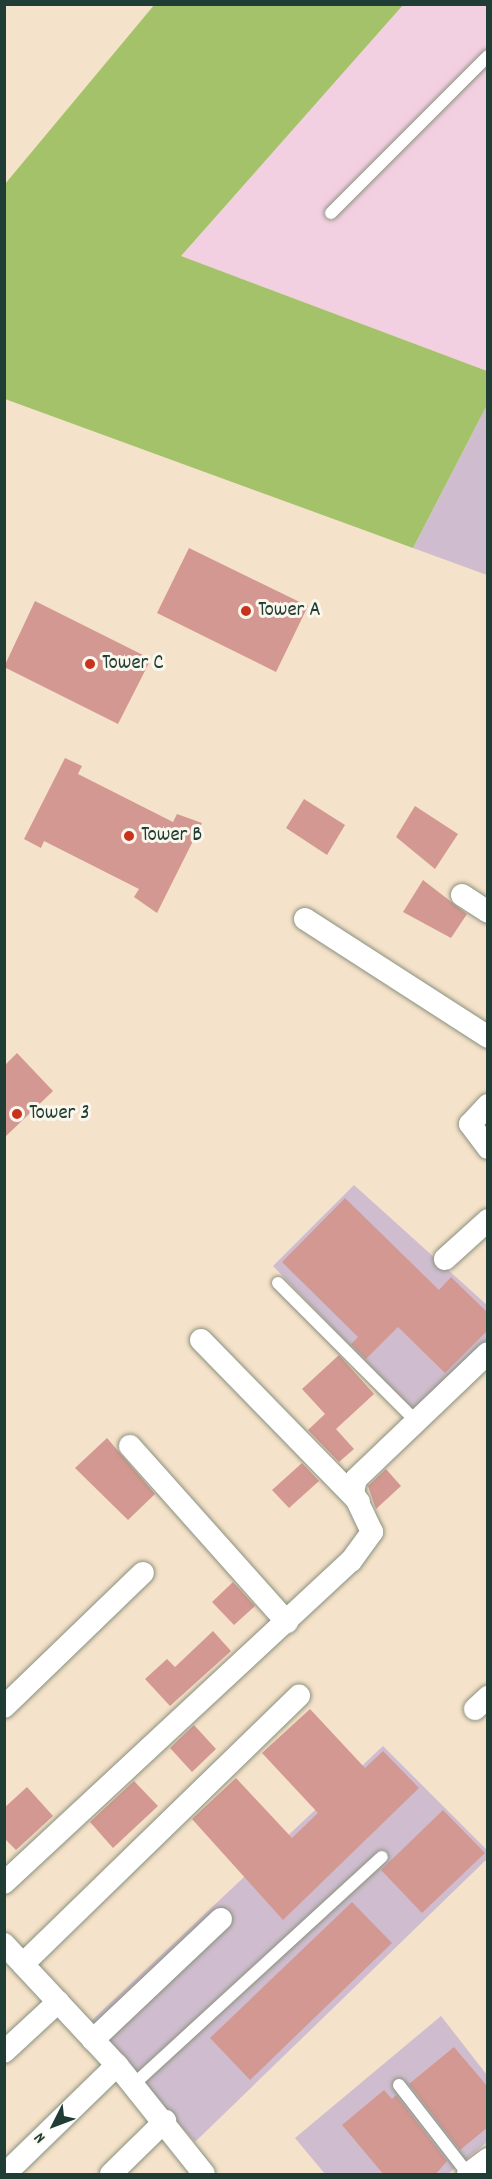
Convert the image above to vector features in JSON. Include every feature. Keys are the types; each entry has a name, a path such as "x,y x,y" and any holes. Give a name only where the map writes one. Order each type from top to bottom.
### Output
{"street":[{"path":"462,895 488,912"},
{"path":"305,919 488,1037"},
{"path":"488,1105 470,1124 488,1148"},
{"path":"445,1259 488,1220"},
{"path":"201,1340 361,1505"},
{"path":"4,1883 287,1622 368,1539 371,1525 353,1492 356,1479 488,1353"},
{"path":"130,1446 287,1622"},
{"path":"4,1707 143,1573"},
{"path":"23,1964 299,1696"},
{"path":"93,2040 221,1919"},
{"path":"4,1944 134,2084 165,2121 204,2175"},
{"path":"4,2052 58,2002"},
{"path":"5,2175 117,2065"},
{"path":"111,2175 165,2121"},
{"path":"468,2174 488,2159"}],"lane":[{"path":"331,213 488,56"},
{"path":"278,1283 416,1421"},
{"path":"134,2084 382,1857"},
{"path":"399,2085 468,2174"}],"shaded area":[{"path":"403,5 487,5 487,371 181,256"},
{"path":"487,405 487,575 413,548"},
{"path":"354,1185 487,1305 487,1340 412,1410 273,1266"},
{"path":"383,1746 487,1850 487,1859 195,2142 90,2022"},
{"path":"441,2016 487,2075 487,2142 448,2174 325,2174 295,2138"}],"green space":[{"path":"155,4 403,5 181,256 487,371 487,405 413,548 5,399 5,184"}],"building":[{"name":"Tower A","path":"189,548 308,606 276,672 157,613"},
{"name":"Tower C","path":"35,601 151,659 118,724 4,667"},
{"name":"Tower B","path":"65,758 82,766 78,774 173,822 177,814 202,823 157,913 134,897 139,889 44,841 41,848 24,839"},
{"path":"304,799 345,825 327,855 286,828"},
{"path":"415,806 458,834 435,869 396,837"},
{"path":"423,880 467,914 451,938 403,912"},
{"name":"Tower 3","path":"17,1053 53,1091 4,1138 4,1066"},
{"path":"345,1198 439,1290 451,1277 488,1313 488,1330 445,1373 398,1327 366,1359 351,1344 358,1337 282,1262"},
{"path":"339,1355 374,1394 336,1429 354,1449 339,1462 308,1430 325,1414 302,1389"},
{"path":"107,1438 155,1494 128,1520 75,1468"},
{"path":"302,1463 319,1481 289,1508 272,1490"},
{"path":"386,1469 401,1486 376,1509 368,1486"},
{"path":"233,1582 255,1606 234,1625 212,1602"},
{"path":"213,1631 231,1651 170,1706 145,1679 167,1659 175,1667"},
{"path":"310,1709 365,1768 383,1751 419,1788 283,1920 192,1819 236,1778 292,1838 318,1813 262,1753"},
{"path":"194,1725 216,1749 192,1772 170,1748"},
{"path":"134,1781 158,1806 113,1848 90,1822"},
{"path":"27,1787 53,1816 16,1850 4,1838 4,1808"},
{"path":"443,1810 485,1853 422,1913 381,1870"},
{"path":"352,1902 392,1943 250,2080 210,2038"},
{"path":"454,2047 488,2087 488,2127 460,2150 409,2084"},
{"path":"384,2090 392,2099 396,2095 447,2161 435,2175 384,2175 342,2125"}],"place":[{"name":"Tower A","path":"246,611"},
{"name":"Tower C","path":"90,664"},
{"name":"Tower B","path":"129,836"},
{"name":"Tower 3","path":"17,1114"}]}
